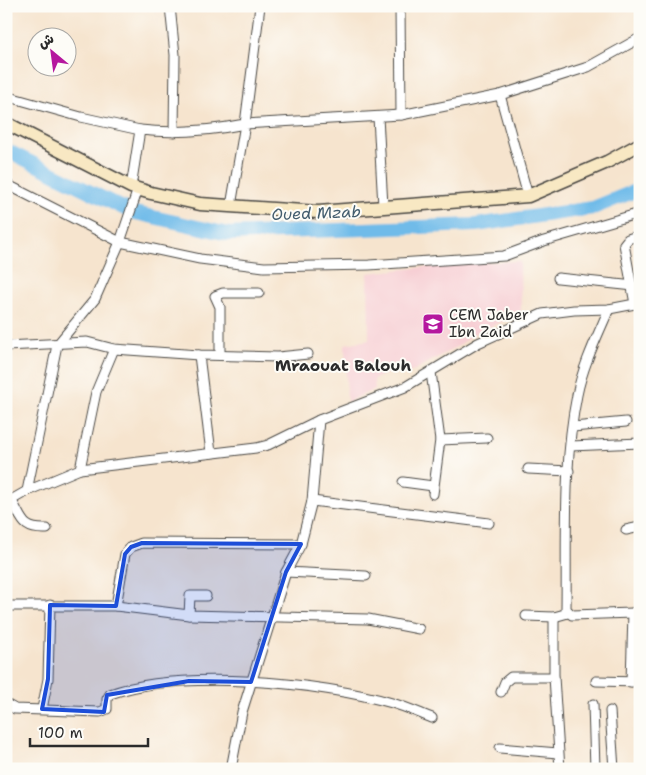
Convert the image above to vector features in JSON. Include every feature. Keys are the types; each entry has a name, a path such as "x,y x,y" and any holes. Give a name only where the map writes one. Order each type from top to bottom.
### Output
{"street":[{"path":"170,6 175,55 174,132"},
{"path":"231,206 245,124 260,6"},
{"path":"400,6 401,115"},
{"path":"6,96 81,117 140,130 174,132 207,131 245,124 401,115 500,95 588,67 640,38"},
{"path":"500,95 528,196"},
{"path":"378,117 383,206"},
{"path":"6,124 135,188 200,204 318,212 528,196 607,162 640,144"},
{"path":"27,491 57,345 95,299 120,242 135,188 140,130"},
{"path":"6,184 120,242 200,259 264,267 369,265 504,256 544,241 640,213"},
{"path":"47,529 34,530 26,526 9,502 27,491 80,469 268,445 319,420 404,386 478,343 542,314 574,310 609,309 638,304 625,241 640,235"},
{"path":"558,278 634,286"},
{"path":"220,355 220,307 215,296 223,293 259,293"},
{"path":"568,613 566,609 569,471 572,427 583,372 609,309"},
{"path":"6,346 57,345 87,342 114,349 199,354 278,357 308,354"},
{"path":"80,469 96,392 114,349"},
{"path":"199,354 211,453"},
{"path":"403,482 433,490 440,440 431,372"},
{"path":"231,769 242,712 251,682 286,572 301,544 312,501 319,420"},
{"path":"572,427 626,422"},
{"path":"440,440 487,438"},
{"path":"571,446 640,443"},
{"path":"528,469 569,471"},
{"path":"312,501 489,523"},
{"path":"626,530 640,527"},
{"path":"116,606 125,554 127,550 137,545 162,542 301,544"},
{"path":"286,572 366,576"},
{"path":"189,615 190,596 206,596"},
{"path":"42,709 48,679 50,605"},
{"path":"6,606 116,606 189,615 368,619 419,629"},
{"path":"526,616 554,617 568,613 572,615 636,611 635,682 596,681"},
{"path":"554,617 554,677 560,769"},
{"path":"501,692 505,682 511,677 554,677"},
{"path":"6,704 14,708 104,712 107,709 108,695 147,685 189,681 251,682 330,690 372,698 394,703 432,718"},
{"path":"593,704 595,769"},
{"path":"610,711 614,769"},
{"path":"500,748 558,753"}],"highlighted area":[{"path":"142,543 301,544 286,572 251,682 189,681 107,695 104,712 42,709 48,679 50,605 116,606 125,554 131,547"}],"shaded area":[{"name":"CEM Jaber Ibn Zaid","path":"520,261 521,313 472,335 460,345 409,373 407,364 395,366 396,370 374,379 375,389 347,402 345,344 369,340 368,273 463,263"}],"waterway":[{"name":"Oued Mzab","path":"6,150 131,212 228,234 476,225 593,208 640,189"}],"place":[{"name":"CEM Jaber Ibn Zaid","path":"433,324"}],"district":[{"name":"Mraouat Balouh","path":"343,365"}]}
